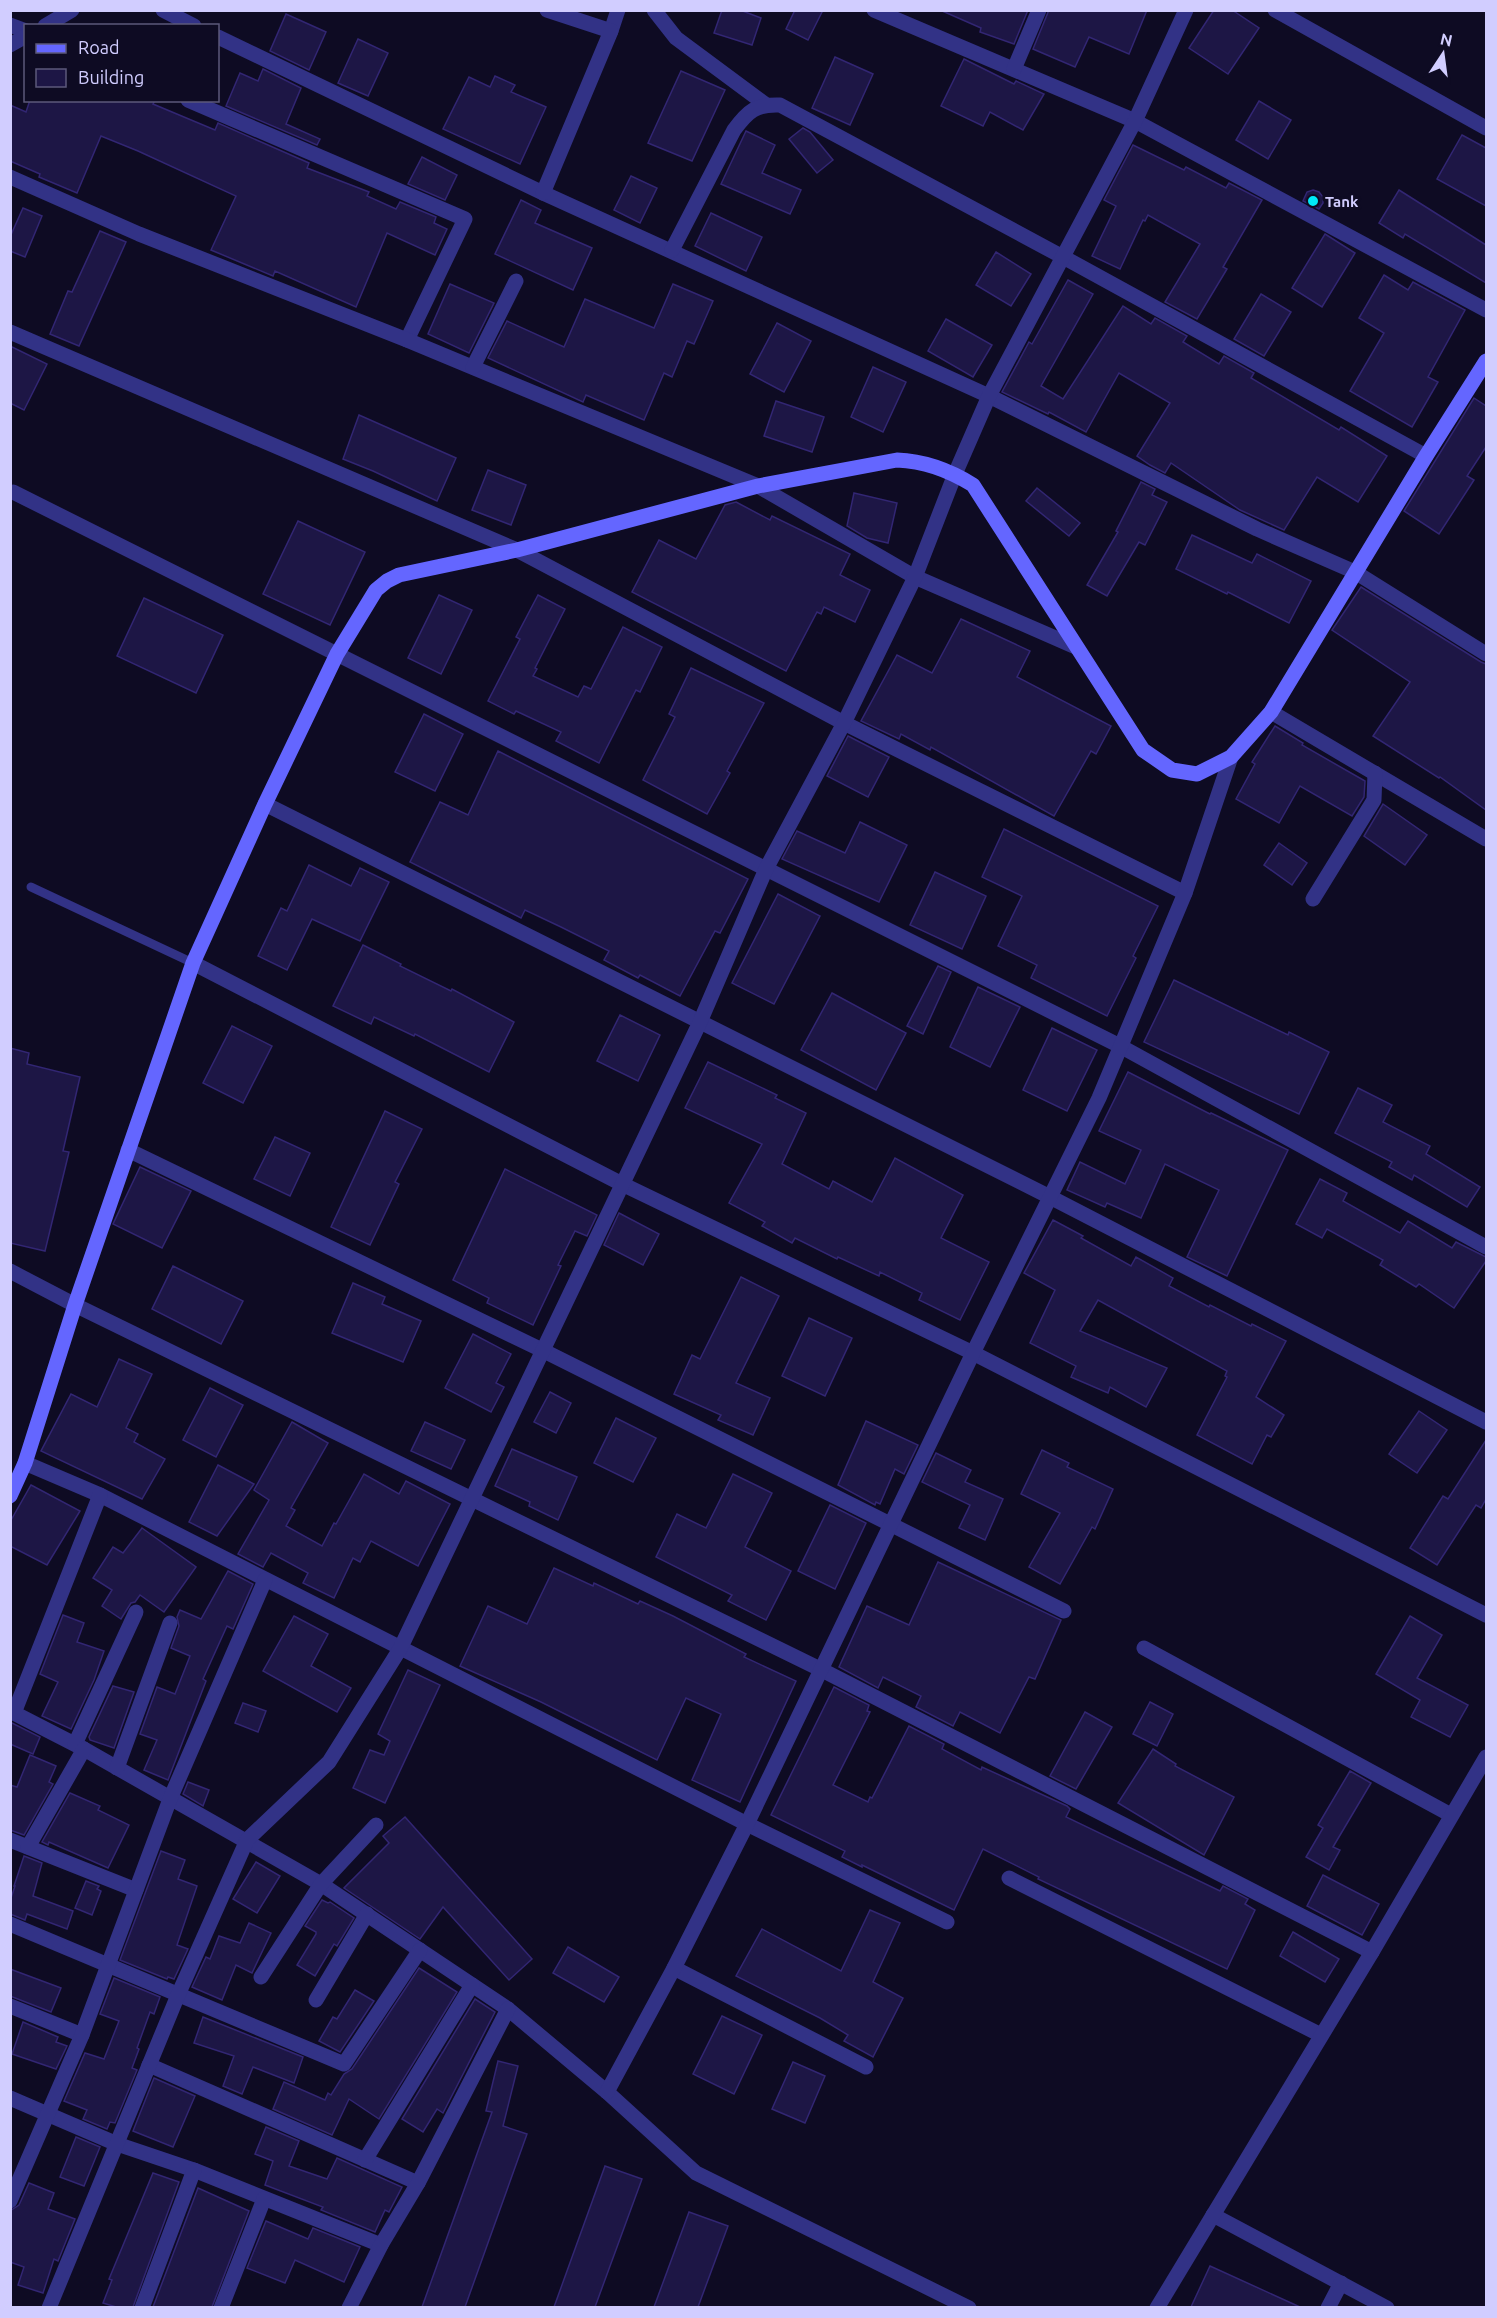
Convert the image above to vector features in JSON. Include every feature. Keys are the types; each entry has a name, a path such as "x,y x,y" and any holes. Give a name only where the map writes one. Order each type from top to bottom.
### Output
{"street":[{"path":"48,24 72,10"},
{"path":"163,10 190,24"},
{"path":"547,10 611,31"},
{"path":"543,193 618,10"},
{"path":"654,10 676,38 765,104"},
{"path":"874,10 1135,121 1486,310"},
{"path":"1014,69 1039,10"},
{"path":"49,2307 178,1995 247,1840 329,1762 400,1649 700,1022 766,869 844,723 915,577 955,474 989,396 1135,121 1186,10"},
{"path":"1275,10 1486,128"},
{"path":"10,45 24,37"},
{"path":"219,37 543,193 989,396 1257,529 1355,572 1486,654"},
{"path":"193,102 465,219 407,340"},
{"path":"672,250 734,130 745,115 765,104 780,105 1426,456"},
{"path":"10,177 139,234 407,340 758,486 915,577 1076,647"},
{"path":"473,367 516,281"},
{"path":"10,332 517,550 844,723 1185,893"},
{"path":"607,2092 674,1968 747,1824 973,1353 1099,1098 1185,893 1231,758 1271,712 1486,361"},
{"path":"10,1496 25,1463 75,1305 193,963 265,804 337,654 376,590 387,581 399,574 517,550 758,486 897,460 914,461 955,474 973,485 1143,750 1172,770 1197,774 1231,758"},
{"path":"13,492 1120,1046 1486,1247"},
{"path":"1271,712 1486,839"},
{"path":"1313,899 1374,800 1374,773"},
{"path":"265,804 1050,1197 1486,1422"},
{"path":"193,963 621,1184 973,1353 1486,1615"},
{"path":"128,1150 544,1351 1064,1611"},
{"path":"10,1271 75,1305 822,1670 1372,1952"},
{"path":"25,1463 100,1495 747,1824 947,1922"},
{"path":"100,1495 12,1712 80,1747 321,1884 508,2008 607,2092 696,2173 969,2307"},
{"path":"12,2193 82,2036 170,1798 265,1580"},
{"path":"28,1847 80,1747 136,1612"},
{"path":"117,1768 170,1623"},
{"path":"1144,1648 1450,1815"},
{"path":"1157,2307 1372,1952 1450,1815 1486,1757"},
{"path":"261,1977 321,1884 376,1825"},
{"path":"10,1840 136,1890"},
{"path":"1009,1878 1321,2036"},
{"path":"316,2000 366,1914"},
{"path":"10,1924 344,2064 420,1950"},
{"path":"674,1968 866,2067"},
{"path":"365,2160 472,1985"},
{"path":"10,2006 82,2036"},
{"path":"348,2307 418,2183 508,2008"},
{"path":"149,2065 418,2183"},
{"path":"10,2098 117,2144 194,2170 381,2245"},
{"path":"142,2307 194,2170"},
{"path":"221,2307 264,2199"},
{"path":"1213,2215 1387,2307"},
{"path":"1328,2307 1341,2283"}],"lane":[{"path":"31,887 193,963"}],"building":[{"path":"722,10 740,10 761,18 752,45 714,33"},
{"path":"795,10 823,10 808,40 786,29"},
{"path":"940,10 1028,10 1014,44 980,32 981,28"},
{"path":"1049,10 1147,10 1129,54 1089,37 1075,67 1033,49"},
{"path":"1214,10 1232,10 1259,28 1228,74 1189,48"},
{"path":"286,14 326,32 309,70 270,51"},
{"path":"358,39 388,53 368,96 338,83"},
{"path":"835,57 873,74 850,125 812,108"},
{"path":"964,59 1014,84 1016,81 1044,94 1023,130 990,112 983,126 941,106"},
{"path":"263,69 301,88 286,124 320,139 317,145 226,106 240,73 258,81"},
{"path":"681,71 725,90 692,161 648,143"},
{"path":"495,76 515,85 511,92 546,107 520,164 443,129 469,77 490,87"},
{"path":"1259,101 1291,120 1268,159 1236,140"},
{"path":"29,102 154,102 153,104 215,130 218,123 309,163 307,168 369,192 367,196 396,209 400,202 436,217 434,223 447,229 435,255 387,233 356,307 275,271 273,276 211,250 236,196 138,151 101,136 77,193 39,177 40,174 10,161 10,105 26,112"},
{"path":"803,128 810,132 833,160 817,173 789,139"},
{"path":"746,131 775,145 762,173 801,190 790,214 721,184"},
{"path":"1462,135 1486,148 1486,206 1437,179"},
{"path":"1133,145 1184,170 1186,167 1226,188 1229,183 1262,200 1223,267 1227,269 1197,319 1165,302 1200,244 1148,215 1145,221 1143,220 1120,269 1092,256 1116,206 1104,200"},
{"path":"422,157 457,175 445,200 408,184"},
{"path":"631,176 657,188 640,223 614,210"},
{"name":"Tank","path":"1313,190 1319,192 1323,197 1323,203 1319,209 1303,201 1307,192"},
{"path":"1399,190 1486,245 1486,283 1405,234 1403,238 1379,223"},
{"path":"521,200 541,210 535,223 592,248 573,290 495,254"},
{"path":"23,208 42,216 25,257 10,251 10,237"},
{"path":"711,213 762,237 746,271 695,246"},
{"path":"100,231 126,242 79,346 50,334 68,291 72,292"},
{"path":"1325,234 1355,253 1322,307 1292,288"},
{"path":"996,252 1031,274 1011,306 976,285"},
{"path":"1384,275 1408,290 1413,282 1465,310 1428,377 1438,382 1412,427 1350,391 1384,333 1359,318"},
{"path":"1068,280 1093,294 1041,386 1063,399 1123,306 1151,324 1155,318 1187,336 1183,342 1219,364 1224,356 1254,373 1251,378 1339,430 1341,427 1387,456 1358,502 1317,477 1284,530 1240,510 1171,463 1165,473 1150,465 1137,456 1170,403 1119,373 1086,432 1049,412 1048,414 1002,392 1029,342 1032,344"},
{"path":"450,284 494,303 469,353 428,334"},
{"path":"673,284 713,301 694,344 687,341 672,377 664,373 644,420 586,395 583,402 488,358 507,321 564,347 585,299 654,328"},
{"path":"1261,294 1291,312 1264,356 1234,339"},
{"path":"946,319 992,345 973,377 928,351"},
{"path":"777,323 811,341 784,392 750,374"},
{"path":"10,346 47,364 24,410 10,403"},
{"path":"873,367 906,382 883,432 851,417"},
{"path":"1474,398 1486,406 1486,447 1467,476 1474,480 1439,534 1404,511"},
{"path":"776,401 824,417 812,452 764,436"},
{"path":"359,415 456,458 437,501 343,459"},
{"path":"488,470 526,485 511,525 472,510"},
{"path":"1141,482 1155,489 1152,495 1167,502 1145,545 1139,542 1107,596 1087,585 1118,532 1116,531"},
{"path":"1037,488 1080,523 1069,536 1026,501"},
{"path":"854,493 897,503 888,543 867,538 847,526"},
{"path":"736,502 770,520 772,516 850,554 840,575 870,590 855,622 824,607 821,614 817,612 786,671 632,592 659,540 696,559 725,505"},
{"path":"298,521 365,552 330,625 263,594"},
{"path":"1192,535 1252,563 1257,554 1311,581 1289,623 1176,569"},
{"path":"1361,587 1486,664 1486,810 1440,777 1373,736 1410,682 1332,630"},
{"path":"439,595 472,610 441,674 408,658"},
{"path":"538,595 565,609 533,676 578,697 584,686 591,689 623,627 662,647 640,692 636,690 599,763 556,741 561,732 516,711 514,714 488,701 520,639 516,637"},
{"path":"144,598 223,635 196,693 117,656"},
{"path":"961,619 1030,651 1017,677 1111,726 1096,754 1091,751 1054,816 931,747 930,750 901,734 899,739 861,721 897,655 932,673"},
{"path":"691,668 764,703 727,771 730,773 707,814 643,780 675,717 669,714"},
{"path":"424,714 463,734 435,791 395,772"},
{"path":"1275,726 1303,743 1302,745 1365,781 1364,797 1352,816 1300,786 1279,823 1236,799 1255,764 1252,762"},
{"path":"848,736 889,757 868,797 827,776"},
{"path":"498,751 748,879 720,933 715,931 680,996 640,975 638,978 604,960 609,951 561,927 525,910 521,918 410,862 440,802 468,815"},
{"path":"1383,804 1427,835 1405,865 1364,836"},
{"path":"860,822 907,845 879,902 782,859 797,831 845,853"},
{"path":"1004,829 1158,906 1133,956 1136,958 1107,1016 1031,978 1037,965 998,946 1022,896 982,877"},
{"path":"1279,843 1307,863 1292,885 1264,865"},
{"path":"309,865 351,886 360,868 389,882 360,941 312,919 287,970 258,956 281,908 287,911"},
{"path":"935,872 986,896 962,949 910,925"},
{"path":"778,894 820,916 774,1004 732,983"},
{"path":"363,945 401,964 400,966 451,991 452,989 514,1022 489,1072 415,1034 414,1036 374,1017 371,1024 333,1006"},
{"path":"938,966 951,972 923,1034 907,1026"},
{"path":"1174,980 1288,1035 1289,1032 1329,1052 1299,1114 1144,1042"},
{"path":"978,987 1020,1007 990,1067 950,1047"},
{"path":"832,993 906,1033 876,1090 801,1050"},
{"path":"620,1015 660,1035 638,1081 597,1061"},
{"path":"232,1026 272,1046 243,1103 203,1083"},
{"path":"1052,1028 1097,1050 1067,1111 1023,1090"},
{"path":"10,1048 29,1053 27,1064 80,1077 63,1151 69,1152 45,1251 10,1243"},
{"path":"708,1062 777,1095 775,1098 806,1113 782,1164 829,1189 833,1181 872,1202 895,1158 963,1195 941,1238 989,1262 960,1320 919,1300 922,1293 880,1272 879,1276 838,1257 837,1259 795,1238 792,1243 762,1226 765,1222 729,1203 762,1144 685,1108"},
{"path":"1128,1072 1210,1114 1288,1150 1227,1276 1187,1257 1219,1190 1165,1164 1141,1218 1107,1203 1105,1207 1067,1190 1080,1162 1125,1184 1141,1150 1099,1131"},
{"path":"1358,1088 1392,1105 1383,1122 1430,1146 1426,1154 1480,1187 1467,1207 1414,1175 1412,1180 1389,1167 1392,1162 1335,1133"},
{"path":"385,1111 422,1129 395,1182 399,1184 370,1245 331,1227"},
{"path":"275,1137 310,1153 290,1196 254,1179"},
{"path":"140,1167 191,1191 162,1248 113,1224"},
{"path":"505,1169 597,1215 587,1236 575,1231 533,1325 487,1303 489,1298 453,1280"},
{"path":"1320,1179 1347,1193 1343,1201 1400,1233 1408,1221 1452,1248 1456,1242 1486,1257 1486,1261 1454,1308 1419,1284 1416,1287 1380,1265 1383,1260 1327,1229 1322,1238 1296,1224"},
{"path":"619,1213 659,1234 643,1265 604,1245"},
{"path":"1053,1220 1131,1266 1136,1257 1173,1278 1169,1286 1209,1307 1210,1305 1286,1341 1256,1397 1284,1415 1271,1437 1267,1435 1252,1464 1197,1435 1227,1377 1225,1376 1227,1371 1098,1300 1080,1331 1167,1368 1146,1407 1110,1387 1108,1393 1071,1377 1076,1366 1030,1343 1055,1290 1024,1273"},
{"path":"173,1266 243,1301 221,1344 152,1309"},
{"path":"741,1277 779,1296 736,1383 770,1398 753,1435 718,1420 721,1415 674,1394 692,1355 700,1359"},
{"path":"353,1283 385,1297 382,1304 421,1321 403,1362 332,1333"},
{"path":"809,1318 852,1338 825,1396 782,1376"},
{"path":"473,1334 511,1354 496,1383 504,1387 491,1412 445,1388"},
{"path":"119,1359 152,1374 126,1428 138,1434 134,1442 165,1459 142,1499 41,1451 71,1394 97,1407"},
{"path":"210,1388 243,1405 216,1457 183,1440"},
{"path":"550,1392 571,1403 556,1433 534,1422"},
{"path":"1419,1411 1447,1430 1417,1473 1389,1454"},
{"path":"616,1418 656,1438 633,1482 594,1463"},
{"path":"866,1421 918,1445 904,1474 895,1469 880,1504 876,1502 875,1505 838,1485"},
{"path":"292,1422 328,1443 291,1508 295,1510 286,1526 322,1546 364,1474 399,1494 406,1481 450,1504 418,1566 371,1541 360,1562 353,1558 334,1598 303,1583 308,1573 271,1553 263,1567 238,1554 269,1500 254,1490"},
{"path":"425,1422 465,1440 451,1469 411,1451"},
{"path":"1486,1440 1486,1499 1481,1508 1476,1505 1437,1565 1410,1548 1443,1496 1448,1499"},
{"path":"512,1449 577,1477 558,1520 529,1506 530,1502 495,1486"},
{"path":"1042,1450 1069,1463 1067,1467 1113,1489 1095,1529 1092,1527 1060,1584 1029,1567 1060,1513 1021,1494"},
{"path":"936,1453 971,1470 965,1482 1003,1499 985,1540 959,1528 970,1505 922,1482"},
{"path":"218,1465 254,1484 217,1536 189,1522"},
{"path":"733,1474 772,1493 745,1547 791,1571 766,1620 728,1601 732,1595 656,1557 677,1514 706,1528"},
{"path":"31,1485 80,1511 47,1565 10,1546 10,1522"},
{"path":"830,1505 866,1523 835,1589 798,1571"},
{"path":"142,1528 196,1567 164,1612 140,1595 135,1602 131,1603 121,1619 102,1606 112,1590 93,1578 113,1547 123,1553"},
{"path":"938,1562 1061,1620 1035,1679 1029,1677 1000,1733 960,1712 953,1726 916,1707 921,1696 883,1677 878,1688 839,1667 867,1606 909,1625"},
{"path":"554,1568 593,1586 594,1583 638,1604 640,1601 673,1616 746,1654 744,1657 796,1681 740,1802 692,1780 721,1714 686,1698 657,1760 541,1702 460,1666 488,1606 527,1624"},
{"path":"228,1571 253,1584 233,1629 227,1626 203,1679 206,1681 168,1780 144,1770 157,1740 140,1734 157,1687 175,1694 190,1656 171,1648 179,1626 177,1617 180,1610 201,1619"},
{"path":"63,1615 84,1623 77,1642 104,1651 94,1680 71,1729 42,1716 58,1682 40,1674"},
{"path":"294,1616 328,1634 311,1666 351,1688 337,1712 263,1671"},
{"path":"1410,1616 1442,1635 1417,1678 1468,1705 1450,1737 1411,1717 1420,1700 1376,1674"},
{"path":"408,1670 440,1685 385,1803 353,1788 370,1750 384,1755 390,1741 378,1734"},
{"path":"113,1686 134,1692 114,1748 90,1740 89,1737"},
{"path":"834,1687 869,1705 867,1711 870,1712 833,1785 868,1802 909,1726 944,1744 942,1749 981,1770 982,1767 1067,1806 1070,1809 1066,1817 1220,1891 1223,1886 1248,1899 1245,1904 1255,1910 1227,1969 1038,1879 1039,1877 983,1849 954,1910 842,1857 845,1851 771,1815"},
{"path":"1150,1702 1173,1714 1157,1746 1133,1734"},
{"path":"243,1703 266,1711 258,1732 235,1723"},
{"path":"1085,1712 1112,1727 1076,1789 1050,1776"},
{"path":"10,1722 40,1737 33,1754 10,1744"},
{"path":"1153,1749 1176,1764 1175,1766 1234,1797 1204,1855 1118,1803"},
{"path":"30,1755 56,1766 49,1782 53,1784 24,1835 10,1830 10,1785 17,1787"},
{"path":"1350,1771 1371,1783 1333,1847 1340,1850 1329,1870 1306,1857 1323,1828 1318,1825"},
{"path":"188,1782 209,1790 203,1806 183,1794"},
{"path":"70,1793 100,1806 98,1810 129,1825 108,1868 49,1842 48,1845 42,1842"},
{"path":"405,1817 532,1959 509,1980 443,1907 420,1939 344,1888 389,1843 383,1836"},
{"path":"161,1851 185,1860 178,1879 197,1886 177,1945 188,1949 174,1979 168,1977 167,1979 120,1960"},
{"path":"24,1856 42,1863 33,1896 73,1911 67,1929 27,1914 25,1920 10,1914 10,1901"},
{"path":"256,1862 280,1876 257,1913 233,1899"},
{"path":"1323,1875 1379,1904 1362,1935 1307,1906"},
{"path":"86,1881 99,1886 97,1889 101,1891 92,1915 75,1908"},
{"path":"322,1900 330,1902 354,1918 337,1946 334,1944 315,1976 297,1965 316,1934 305,1926"},
{"path":"870,1910 900,1923 873,1982 903,1998 873,2057 844,2041 848,2035 820,2018 736,1976 762,1929 841,1971"},
{"path":"249,1923 271,1933 252,1973 236,1965 222,2000 192,1987 206,1957 210,1959 219,1936 240,1943"},
{"path":"1293,1932 1339,1959 1325,1982 1280,1956"},
{"path":"568,1947 619,1977 604,2002 553,1973"},
{"path":"419,1968 457,1992 379,2119 349,2099 332,2135 273,2109 284,2082 325,2100 328,2093 331,2095 344,2074 352,2069"},
{"path":"10,1969 61,1988 51,2012 10,1996"},
{"path":"114,1978 160,1997 154,2014 150,2012 137,2048 139,2049 132,2068 137,2070 115,2123 110,2122 107,2129 83,2119 87,2110 64,2101 85,2053 104,2059 119,2021 100,2014"},
{"path":"355,1990 374,2001 340,2052 319,2041 333,2017 337,2019"},
{"path":"475,1999 495,2012 443,2113 437,2109 423,2132 402,2119"},
{"path":"722,2016 762,2035 734,2094 693,2074"},
{"path":"203,2017 303,2057 294,2083 253,2067 242,2094 223,2086 234,2056 194,2043"},
{"path":"23,2022 58,2037 56,2042 67,2046 56,2069 12,2054"},
{"path":"498,2061 518,2066 503,2126 527,2134 465,2307 422,2307 492,2112 486,2111"},
{"path":"793,2062 825,2076 805,2123 772,2109"},
{"path":"154,2078 195,2096 173,2147 133,2131"},
{"path":"266,2127 299,2141 289,2166 327,2179 337,2158 402,2187 389,2212 385,2210 375,2232 321,2210 323,2207 265,2185 273,2161 255,2154"},
{"path":"76,2137 100,2147 84,2186 60,2177"},
{"path":"605,2166 642,2179 595,2307 554,2307"},
{"path":"153,2173 179,2182 133,2307 116,2307 103,2303 112,2280 109,2279"},
{"path":"29,2183 54,2193 48,2209 75,2219 58,2261 54,2259 43,2293 18,2285 24,2267 10,2262 10,2211 19,2205"},
{"path":"198,2188 249,2211 212,2307 153,2307"},
{"path":"689,2212 728,2226 698,2307 654,2307"},
{"path":"266,2221 308,2239 313,2228 360,2247 344,2282 295,2260 285,2283 247,2268"},
{"path":"1210,2266 1300,2307 1191,2307"}],"place":[{"name":"Tank","path":"1313,201"}]}
